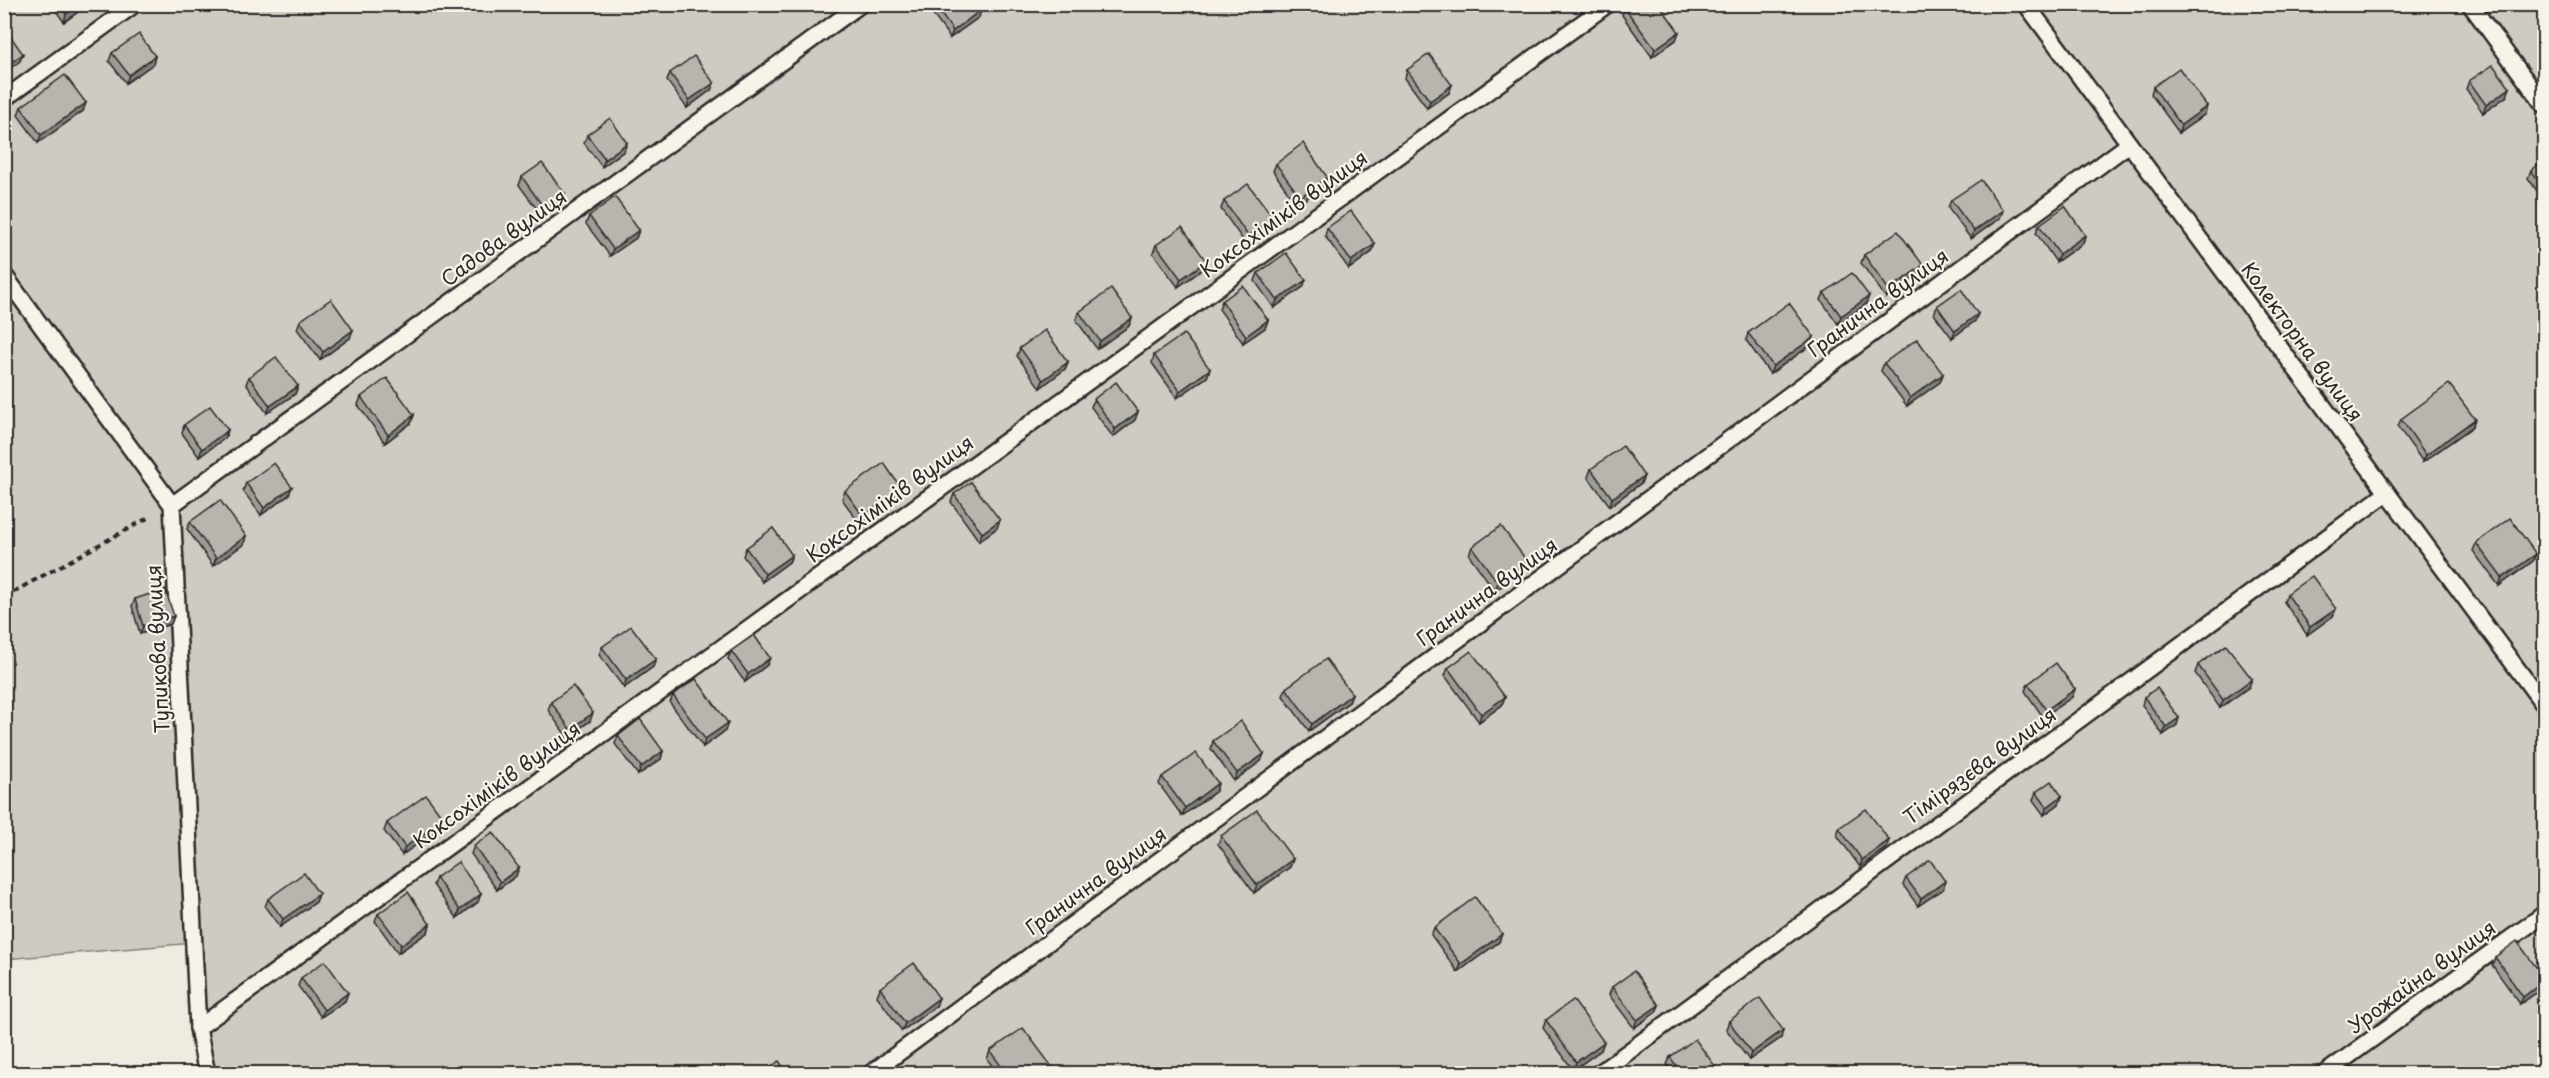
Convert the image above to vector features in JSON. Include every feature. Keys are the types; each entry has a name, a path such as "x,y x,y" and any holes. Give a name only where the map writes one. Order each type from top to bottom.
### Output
{"lane":[{"path":"4,99 135,4"},
{"name":"Садова вулиця","path":"172,505 861,4"},
{"name":"Коксохіміків вулиця","path":"198,1028 1608,4"},
{"name":"Колекторна вулиця","path":"2026,4 2544,705"},
{"path":"2470,4 2544,105"},
{"name":"Гранична вулиця","path":"870,1074 2129,144"},
{"path":"4,275 172,505"},
{"name":"Тімірязєва вулиця","path":"1598,1074 2387,493"},
{"name":"Тупикова вулиця","path":"172,505 198,1028 207,1074"},
{"name":"Урожайна вулиця","path":"2324,1074 2544,914"}],"path":[{"path":"4,597 172,505"}],"shaded area":[{"path":"5,5 2544,5 2544,1073 207,1074 194,943 5,959"}],"building":[{"path":"59,4 80,4 66,14"},
{"path":"934,4 979,4 982,9 953,31"},
{"path":"1627,4 1659,4 1679,32 1655,49 1624,7"},
{"path":"4,27 23,54 4,67"},
{"path":"139,34 155,56 129,75 112,53"},
{"path":"1429,54 1452,85 1430,101 1407,70"},
{"path":"694,56 714,83 689,100 670,73"},
{"path":"2493,65 2510,88 2486,105 2469,81"},
{"path":"2179,68 2207,106 2181,125 2153,87"},
{"path":"65,75 86,103 41,135 21,107"},
{"path":"610,118 627,143 605,159 587,135"},
{"path":"1303,143 1327,177 1300,197 1276,164"},
{"path":"2544,160 2544,189 2531,170"},
{"path":"542,163 565,194 544,208 522,177"},
{"path":"1981,180 2003,210 1974,231 1951,200"},
{"path":"1248,184 1273,217 1248,236 1224,201"},
{"path":"615,197 639,230 613,249 589,216"},
{"path":"2065,206 2085,235 2059,254 2039,225"},
{"path":"1351,211 1375,244 1351,261 1327,228"},
{"path":"1182,227 1206,261 1181,279 1156,245"},
{"path":"1898,231 1923,265 1889,290 1864,255"},
{"path":"1286,253 1306,280 1277,300 1258,273"},
{"path":"1852,273 1869,296 1841,316 1824,293"},
{"path":"1243,286 1268,320 1246,336 1222,301"},
{"path":"1111,289 1132,318 1100,341 1079,312"},
{"path":"1961,289 1978,314 1955,331 1937,306"},
{"path":"331,299 353,330 323,352 300,321"},
{"path":"1789,303 1814,337 1773,366 1748,333"},
{"path":"1045,330 1068,362 1043,380 1020,348"},
{"path":"1184,334 1210,369 1180,391 1154,355"},
{"path":"1917,339 1943,374 1910,398 1884,363"},
{"path":"276,357 298,386 270,406 249,377"},
{"path":"387,378 414,415 388,435 361,397"},
{"path":"1116,382 1138,412 1115,429 1094,399"},
{"path":"2449,384 2475,419 2426,455 2401,419"},
{"path":"210,406 228,430 202,449 184,425"},
{"path":"1623,446 1644,476 1612,498 1591,469"},
{"path":"274,463 292,487 264,508 246,483"},
{"path":"884,463 901,488 863,516 845,491"},
{"path":"971,482 1000,520 982,533 954,494"},
{"path":"220,500 246,536 216,558 190,522"},
{"path":"2510,518 2536,554 2502,578 2476,543"},
{"path":"1501,526 1527,561 1498,583 1472,547"},
{"path":"773,528 792,555 765,574 746,548"},
{"path":"2312,576 2336,609 2310,627 2287,594"},
{"path":"165,589 174,616 143,626 135,599"},
{"path":"631,626 656,659 626,680 602,647"},
{"path":"754,635 770,658 748,674 731,651"},
{"path":"2226,645 2252,679 2223,700 2198,665"},
{"path":"1471,651 1505,697 1481,714 1448,668"},
{"path":"1326,659 1352,694 1312,724 1286,688"},
{"path":"2056,663 2075,689 2046,710 2028,684"},
{"path":"696,679 728,723 705,739 673,695"},
{"path":"573,686 593,713 570,729 551,702"},
{"path":"2157,688 2179,718 2166,727 2144,697"},
{"path":"640,719 663,751 641,767 618,736"},
{"path":"1241,721 1264,754 1237,773 1213,741"},
{"path":"1196,753 1218,783 1185,808 1162,777"},
{"path":"2051,781 2062,796 2047,807 2036,792"},
{"path":"426,795 444,819 405,847 387,823"},
{"path":"1866,809 1889,840 1862,860 1839,828"},
{"path":"1257,810 1293,859 1257,885 1221,836"},
{"path":"493,832 519,868 500,882 474,846"},
{"path":"1930,860 1945,881 1921,899 1906,878"},
{"path":"458,862 481,894 460,910 436,878"},
{"path":"304,873 319,894 283,919 268,899"},
{"path":"408,892 430,924 401,945 378,914"},
{"path":"1475,897 1502,934 1461,964 1434,928"},
{"path":"2517,941 2544,978 2544,981 2523,997 2495,957"},
{"path":"325,961 348,993 324,1010 301,978"},
{"path":"914,963 939,998 905,1023 880,988"},
{"path":"1634,971 1659,1005 1637,1020 1612,987"},
{"path":"1760,998 1783,1030 1751,1053 1729,1021"},
{"path":"1573,1000 1604,1042 1576,1062 1546,1020"},
{"path":"1023,1028 1053,1068 1045,1074 1007,1074 990,1051"},
{"path":"1695,1039 1718,1070 1713,1074 1682,1074 1670,1057"},
{"path":"779,1061 788,1074 762,1074"}]}
